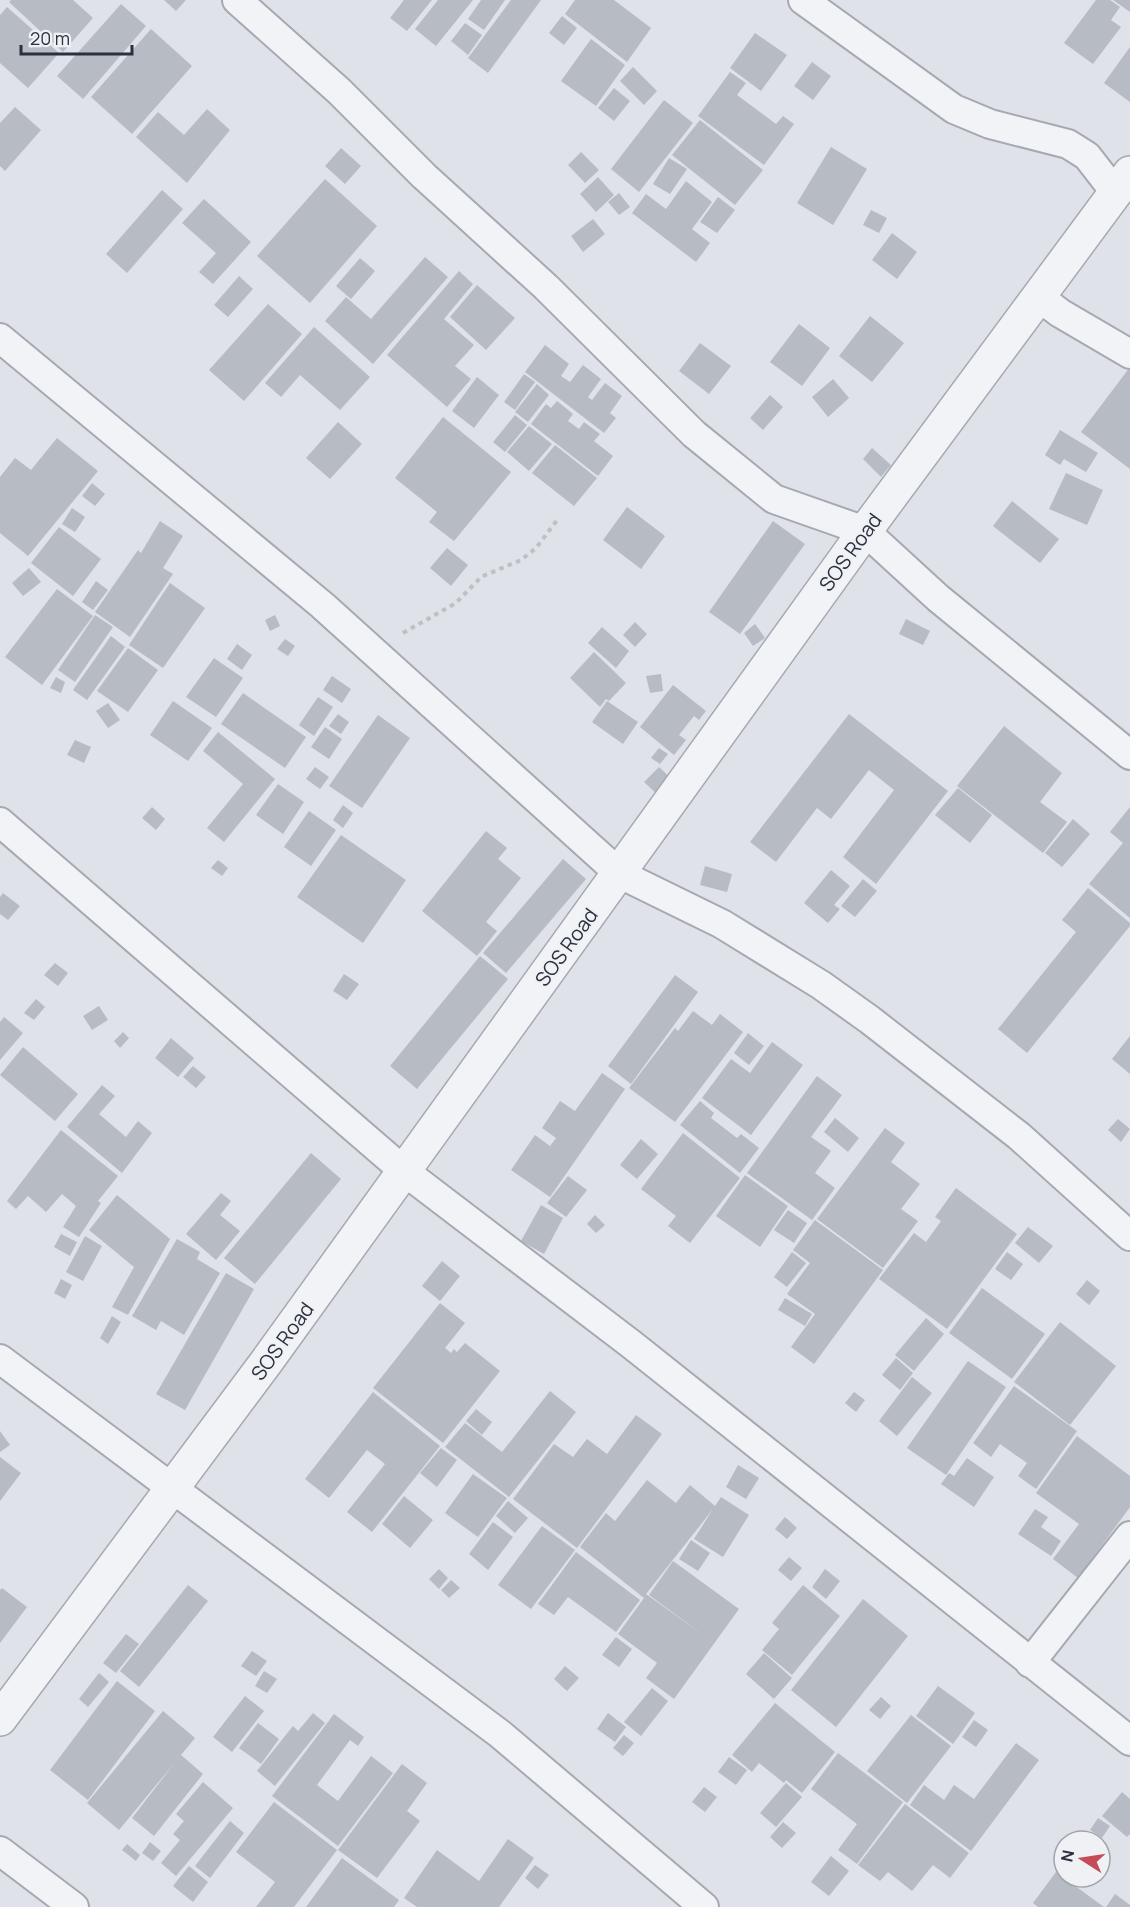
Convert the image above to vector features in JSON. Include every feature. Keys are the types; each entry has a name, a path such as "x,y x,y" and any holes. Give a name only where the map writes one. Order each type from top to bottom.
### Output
{"street":[{"path":"237,0 339,91 424,176 546,287 694,434 774,499 865,531 938,598 1130,755"},
{"path":"803,0 901,73 954,109 990,124 1068,144 1123,182"},
{"name":"SOS Road","path":"0,1719 404,1171 865,531 1123,182"},
{"path":"1039,297 1060,313 1130,354"},
{"path":"0,338 322,605 620,874 722,924 821,985 870,1020 1019,1136 1130,1236"},
{"path":"0,822 404,1171 631,1344 1030,1663 1130,1740"},
{"path":"0,1359 500,1734 704,1907"},
{"path":"1030,1663 1130,1536"},
{"path":"0,1851 74,1907"}],"path":[{"path":"371,651 456,603 481,577 521,560 536,548 558,519"}],"building":[{"path":"11,0 73,0 93,18 63,52 9,2"},
{"path":"164,0 186,0 176,11"},
{"path":"404,0 432,0 407,31 390,18"},
{"path":"438,0 473,0 436,46 415,29"},
{"path":"481,0 505,0 484,30 468,19"},
{"path":"511,0 541,0 488,73 468,58"},
{"path":"575,0 614,0 651,28 627,62 565,14"},
{"path":"1096,0 1110,0 1120,7 1111,20 1121,27 1093,64 1064,43"},
{"path":"1113,0 1130,0 1130,12"},
{"path":"121,4 146,26 83,99 57,76"},
{"path":"7,7 59,53 28,88 0,63 0,15"},
{"path":"562,16 577,28 564,45 549,33"},
{"path":"465,23 482,35 468,55 451,41"},
{"path":"151,29 192,66 132,134 91,97"},
{"path":"755,33 787,55 761,91 730,68"},
{"path":"591,39 625,65 596,106 561,81"},
{"path":"1130,47 1130,102 1104,83"},
{"path":"812,62 831,76 813,100 794,86"},
{"path":"633,67 657,91 644,105 620,81"},
{"path":"730,72 746,83 737,95 776,124 783,116 794,124 764,165 698,116"},
{"path":"614,88 630,101 614,121 598,108"},
{"path":"664,100 693,123 639,192 611,169"},
{"path":"15,107 41,130 5,171 0,166 0,123"},
{"path":"207,109 230,130 187,183 136,137 158,112 184,135"},
{"path":"700,120 763,170 735,205 672,155"},
{"path":"831,147 867,169 833,225 797,203"},
{"path":"341,148 361,166 345,184 325,166"},
{"path":"581,152 599,170 585,183 568,165"},
{"path":"669,158 687,169 670,194 653,184"},
{"path":"598,177 614,195 596,212 580,194"},
{"path":"325,179 377,226 310,303 257,256"},
{"path":"686,181 712,202 692,229 710,243 696,262 632,213 646,194 666,209"},
{"path":"162,190 183,209 127,273 106,254"},
{"path":"619,193 630,207 619,215 608,202"},
{"path":"718,197 735,210 717,233 700,222"},
{"path":"204,199 251,242 213,284 199,272 216,253 182,223"},
{"path":"871,210 887,218 879,233 863,225"},
{"path":"593,219 605,234 583,252 571,236"},
{"path":"892,233 917,252 897,279 872,260"},
{"path":"425,257 448,277 373,364 325,321 346,297 371,319"},
{"path":"360,258 375,271 351,299 336,286"},
{"path":"459,271 473,284 444,319 474,345 455,366 471,379 447,407 387,355"},
{"path":"239,276 253,289 228,317 214,305"},
{"path":"477,285 515,318 486,350 450,317"},
{"path":"268,304 302,334 244,401 209,370"},
{"path":"870,316 904,343 872,382 839,356"},
{"path":"799,324 830,348 802,386 770,362"},
{"path":"314,327 370,377 340,410 300,375 281,397 265,383"},
{"path":"700,343 731,366 709,394 679,371"},
{"path":"545,345 569,364 561,376 570,382 583,365 601,379 588,397 592,400 605,383 622,396 610,413 616,418 604,433 525,372"},
{"path":"1130,367 1130,469 1081,432"},
{"path":"524,374 535,382 515,410 504,402"},
{"path":"477,377 499,395 474,428 452,411"},
{"path":"833,379 849,398 828,417 812,397"},
{"path":"537,384 549,395 528,422 515,412"},
{"path":"770,395 783,407 763,430 750,418"},
{"path":"557,401 573,414 568,421 579,429 584,422 600,434 594,441 613,456 598,476 531,424 546,404 551,408"},
{"path":"515,415 527,425 505,452 493,442"},
{"path":"443,417 511,472 454,541 429,522 437,512 395,478"},
{"path":"338,422 362,444 330,479 306,458"},
{"path":"529,426 552,444 529,471 507,452"},
{"path":"1060,430 1098,453 1086,472 1064,459 1060,465 1045,455"},
{"path":"57,438 98,471 28,556 0,533 0,477 15,458 31,470"},
{"path":"555,445 597,478 574,506 532,473"},
{"path":"872,448 891,465 881,477 863,459"},
{"path":"1066,473 1103,490 1087,525 1049,509"},
{"path":"92,483 105,494 95,506 82,496"},
{"path":"1012,501 1059,539 1040,563 993,526"},
{"path":"627,507 665,536 641,569 603,540"},
{"path":"72,508 85,517 75,532 62,524"},
{"path":"160,521 183,536 163,568 173,574 130,637 95,612 138,550 141,553"},
{"path":"773,521 805,544 740,634 709,612"},
{"path":"59,527 101,559 73,596 31,563"},
{"path":"447,548 468,565 451,586 430,568"},
{"path":"29,568 41,582 23,596 12,583"},
{"path":"96,581 108,590 93,610 82,602"},
{"path":"170,583 205,608 163,668 129,645"},
{"path":"57,589 93,616 42,685 5,657"},
{"path":"95,615 113,627 75,682 58,670"},
{"path":"275,615 280,626 270,631 265,620"},
{"path":"906,619 930,631 923,645 899,634"},
{"path":"635,622 647,634 635,647 623,635"},
{"path":"755,624 765,638 753,646 744,633"},
{"path":"602,627 629,651 616,668 588,643"},
{"path":"111,636 125,647 87,700 73,690"},
{"path":"285,639 295,646 288,656 277,649"},
{"path":"237,644 252,655 242,670 227,659"},
{"path":"128,648 158,670 128,712 97,691"},
{"path":"594,652 626,683 609,701 606,699 600,707 570,678"},
{"path":"214,658 243,678 216,717 186,697"},
{"path":"661,674 663,691 650,693 646,676"},
{"path":"332,676 351,689 342,703 323,690"},
{"path":"56,677 65,682 61,693 50,688"},
{"path":"673,685 706,711 699,720 694,716 679,735 686,740 674,755 640,727"},
{"path":"243,693 306,737 285,768 221,724"},
{"path":"318,697 333,707 314,736 299,725"},
{"path":"173,701 212,728 188,761 150,735"},
{"path":"607,701 638,722 623,744 592,722"},
{"path":"108,703 120,720 108,728 96,711"},
{"path":"338,714 349,722 341,734 329,726"},
{"path":"849,714 948,791 876,884 843,857 894,790 869,770 831,819 817,808 776,862 750,842"},
{"path":"378,715 410,738 362,808 329,786"},
{"path":"1004,726 1062,773 1040,802 1067,822 1043,853 957,786"},
{"path":"325,727 342,739 329,759 311,747"},
{"path":"218,732 275,779 224,842 207,828 243,784 203,751"},
{"path":"75,740 91,747 84,763 67,755"},
{"path":"659,748 668,754 660,764 651,758"},
{"path":"315,767 329,777 320,789 306,779"},
{"path":"659,767 674,781 659,796 644,782"},
{"path":"278,784 304,802 283,834 256,815"},
{"path":"958,788 992,815 970,843 935,815"},
{"path":"343,805 353,813 343,828 333,820"},
{"path":"152,807 165,819 156,830 142,818"},
{"path":"1130,807 1130,918 1089,884 1123,843 1110,832"},
{"path":"309,811 336,830 311,866 284,847"},
{"path":"1073,819 1090,834 1062,867 1045,853"},
{"path":"486,831 507,848 498,859 521,878 486,922 497,931 477,956 422,911"},
{"path":"341,835 406,880 363,943 297,897"},
{"path":"563,859 586,879 506,973 483,953"},
{"path":"218,860 228,868 222,876 211,868"},
{"path":"705,866 732,874 727,892 700,885"},
{"path":"831,870 850,886 834,905 840,909 828,923 804,903"},
{"path":"863,879 877,891 855,917 841,906"},
{"path":"1088,888 1130,923 1130,926 1027,1053 998,1029 1076,932 1062,920"},
{"path":"3,893 20,906 8,920 0,914 0,897"},
{"path":"480,956 508,979 417,1089 390,1066"},
{"path":"55,963 68,973 58,986 44,975"},
{"path":"344,974 359,984 347,1000 333,991"},
{"path":"675,975 698,992 631,1084 608,1066"},
{"path":"36,999 45,1007 34,1020 24,1013"},
{"path":"99,1006 108,1020 92,1030 83,1016"},
{"path":"693,1011 712,1025 720,1014 743,1032 675,1122 629,1088 675,1028 678,1031"},
{"path":"4,1017 23,1033 0,1060 0,1022"},
{"path":"123,1032 129,1038 120,1048 114,1041"},
{"path":"748,1033 764,1046 749,1065 734,1053"},
{"path":"1130,1036 1130,1074 1112,1059"},
{"path":"171,1038 194,1058 178,1077 155,1058"},
{"path":"772,1042 803,1065 751,1135 702,1098 731,1059 750,1073"},
{"path":"23,1047 78,1094 55,1121 0,1075"},
{"path":"193,1066 206,1077 196,1088 183,1077"},
{"path":"602,1073 625,1089 550,1197 511,1170 535,1135 550,1146 556,1138 542,1128 560,1101 575,1111"},
{"path":"817,1076 842,1095 811,1137 831,1151 815,1173 835,1188 812,1220 747,1173"},
{"path":"102,1085 115,1096 99,1114 126,1137 138,1121 152,1133 122,1173 67,1127"},
{"path":"700,1101 714,1113 711,1118 737,1138 741,1134 759,1148 740,1173 680,1125"},
{"path":"835,1118 859,1138 848,1152 824,1132"},
{"path":"1118,1119 1130,1129 1121,1142 1108,1130"},
{"path":"885,1128 905,1143 891,1162 920,1184 901,1209 918,1221 883,1268 817,1219"},
{"path":"61,1130 118,1176 98,1201 101,1203 79,1237 63,1227 76,1206 62,1194 46,1212 28,1196 16,1209 7,1201"},
{"path":"683,1133 740,1178 690,1243 668,1226 676,1216 641,1189"},
{"path":"641,1139 658,1154 637,1179 620,1165"},
{"path":"311,1153 341,1179 255,1284 224,1258"},
{"path":"745,1175 788,1206 760,1247 716,1216"},
{"path":"568,1176 587,1190 566,1217 547,1203"},
{"path":"956,1188 1017,1234 947,1329 879,1279 914,1233 926,1242 941,1221 935,1217"},
{"path":"221,1193 231,1201 220,1215 240,1231 216,1260 186,1234"},
{"path":"117,1195 170,1239 128,1315 112,1307 134,1267 89,1230"},
{"path":"541,1205 563,1218 544,1254 521,1241"},
{"path":"788,1210 807,1223 794,1243 774,1230"},
{"path":"595,1215 605,1225 596,1233 587,1224"},
{"path":"815,1220 883,1270 814,1364 791,1347 815,1314 787,1294 810,1263 793,1250"},
{"path":"1028,1227 1053,1246 1039,1263 1015,1243"},
{"path":"61,1234 77,1242 70,1256 54,1247"},
{"path":"85,1236 102,1246 83,1281 66,1272"},
{"path":"177,1239 200,1252 197,1259 220,1273 184,1335 161,1321 156,1330 132,1316"},
{"path":"792,1252 806,1263 787,1287 774,1277"},
{"path":"1007,1252 1023,1264 1011,1280 995,1269"},
{"path":"442,1261 460,1276 440,1301 422,1286"},
{"path":"226,1273 254,1289 185,1410 156,1394"},
{"path":"61,1279 72,1285 65,1299 54,1293"},
{"path":"1087,1280 1100,1291 1089,1305 1076,1294"},
{"path":"982,1288 1045,1334 1012,1379 949,1333"},
{"path":"785,1298 812,1314 805,1326 778,1310"},
{"path":"440,1303 465,1323 445,1348 451,1353 454,1349 457,1352 465,1343 500,1371 443,1443 373,1388"},
{"path":"112,1316 121,1322 108,1344 100,1338"},
{"path":"926,1318 944,1334 914,1371 895,1355"},
{"path":"1060,1322 1116,1366 1070,1425 1014,1382"},
{"path":"896,1358 913,1373 900,1390 882,1375"},
{"path":"968,1361 1006,1387 946,1475 907,1448"},
{"path":"912,1377 932,1393 897,1436 879,1421"},
{"path":"1014,1386 1077,1431 1036,1489 1018,1476 1027,1463 1000,1444 991,1457 973,1443"},
{"path":"550,1391 576,1412 509,1497 445,1447 465,1423 502,1452"},
{"path":"373,1392 440,1446 372,1532 347,1512 385,1464 367,1450 329,1498 305,1479"},
{"path":"854,1392 865,1400 856,1412 845,1403"},
{"path":"476,1409 492,1422 482,1435 466,1421"},
{"path":"636,1415 662,1434 577,1548 513,1499 554,1444 573,1457 587,1439 607,1454"},
{"path":"0,1431 10,1445 0,1452"},
{"path":"1077,1436 1130,1476 1130,1507 1078,1578 1053,1559 1079,1524 1036,1493"},
{"path":"441,1448 457,1460 437,1487 420,1473"},
{"path":"0,1457 21,1473 0,1501"},
{"path":"967,1458 994,1477 974,1507 941,1484 949,1473 954,1476"},
{"path":"738,1465 759,1478 746,1499 726,1487"},
{"path":"473,1474 507,1498 478,1537 445,1513"},
{"path":"647,1480 676,1503 690,1485 715,1506 721,1497 749,1515 723,1557 694,1539 713,1509 646,1594 706,1637 649,1595 673,1561 739,1609 674,1699 646,1678 657,1663 618,1634 644,1598 580,1547 606,1513 615,1521"},
{"path":"404,1496 433,1520 410,1548 382,1524"},
{"path":"508,1501 528,1518 515,1533 496,1516"},
{"path":"1035,1509 1048,1517 1041,1527 1061,1541 1051,1556 1018,1534"},
{"path":"785,1517 797,1528 787,1539 775,1529"},
{"path":"493,1522 513,1537 488,1570 469,1554"},
{"path":"542,1526 575,1550 531,1609 498,1585"},
{"path":"691,1540 710,1553 698,1571 679,1559"},
{"path":"576,1552 640,1600 616,1632 568,1597 554,1615 538,1604"},
{"path":"789,1557 802,1568 791,1581 778,1570"},
{"path":"439,1569 448,1578 439,1589 429,1579"},
{"path":"825,1569 840,1581 826,1599 812,1587"},
{"path":"451,1580 460,1588 449,1598 441,1590"},
{"path":"188,1585 208,1601 139,1687 120,1671"},
{"path":"803,1585 840,1616 792,1675 762,1650 779,1629 772,1623"},
{"path":"2,1588 27,1607 0,1643 0,1590"},
{"path":"863,1599 908,1636 836,1727 791,1690"},
{"path":"126,1634 139,1644 116,1673 103,1663"},
{"path":"616,1637 632,1649 619,1667 602,1655"},
{"path":"252,1651 267,1661 256,1676 241,1666"},
{"path":"764,1653 792,1678 774,1699 746,1674"},
{"path":"565,1666 579,1678 567,1691 554,1679"},
{"path":"264,1671 277,1679 267,1693 255,1686"},
{"path":"99,1673 109,1682 88,1707 79,1699"},
{"path":"117,1681 155,1711 88,1800 50,1770"},
{"path":"938,1686 975,1713 953,1744 916,1716"},
{"path":"652,1688 668,1701 641,1736 624,1722"},
{"path":"245,1696 264,1711 232,1752 213,1737"},
{"path":"881,1697 891,1706 880,1719 869,1710"},
{"path":"775,1703 835,1752 802,1793 786,1780 784,1783 759,1763 752,1772 732,1755"},
{"path":"163,1711 195,1738 181,1755 203,1774 154,1836 132,1818 176,1761 119,1830 87,1803"},
{"path":"313,1713 325,1723 275,1786 257,1771 293,1726 298,1731"},
{"path":"608,1713 626,1727 615,1742 597,1729"},
{"path":"334,1714 364,1737 358,1746 350,1740 317,1785 338,1801 371,1756 393,1773 338,1846 272,1796"},
{"path":"911,1715 951,1746 907,1803 867,1771"},
{"path":"974,1720 988,1730 976,1747 962,1737"},
{"path":"258,1723 279,1739 261,1764 239,1748"},
{"path":"624,1735 634,1743 623,1756 613,1748"},
{"path":"1016,1743 1039,1760 971,1851 910,1805 924,1785 944,1800 954,1785 974,1799"},
{"path":"838,1753 903,1802 857,1864 838,1850 857,1824 811,1789"},
{"path":"729,1757 747,1770 736,1785 718,1772"},
{"path":"402,1764 427,1783 407,1811 420,1821 377,1878 338,1850"},
{"path":"203,1782 233,1808 176,1876 161,1863 180,1840 173,1834 184,1821 176,1814"},
{"path":"786,1783 802,1797 776,1827 760,1813"},
{"path":"704,1787 717,1797 705,1812 692,1802"},
{"path":"1122,1792 1130,1799 1130,1834 1127,1837 1102,1816"},
{"path":"274,1802 337,1850 294,1907 256,1907 275,1882 236,1852"},
{"path":"905,1804 969,1853 950,1878 933,1865 912,1891 888,1872 880,1881 858,1865"},
{"path":"1098,1818 1110,1826 1108,1829 1091,1829"},
{"path":"230,1821 244,1833 210,1878 195,1866"},
{"path":"783,1822 796,1833 782,1848 770,1837"},
{"path":"508,1839 534,1858 499,1907 417,1907 404,1898 437,1850 479,1881"},
{"path":"150,1842 161,1851 153,1861 142,1853"},
{"path":"127,1844 140,1855 136,1861 122,1850"},
{"path":"831,1856 849,1871 829,1896 811,1882"},
{"path":"342,1858 399,1900 394,1907 306,1907"},
{"path":"535,1865 549,1875 538,1889 525,1878"},
{"path":"189,1866 208,1882 193,1902 173,1886"},
{"path":"1052,1877 1052,1889 1079,1889 1104,1907 1038,1907 1033,1903"},
{"path":"1115,1894 1130,1905 1130,1907 1106,1907"}]}
